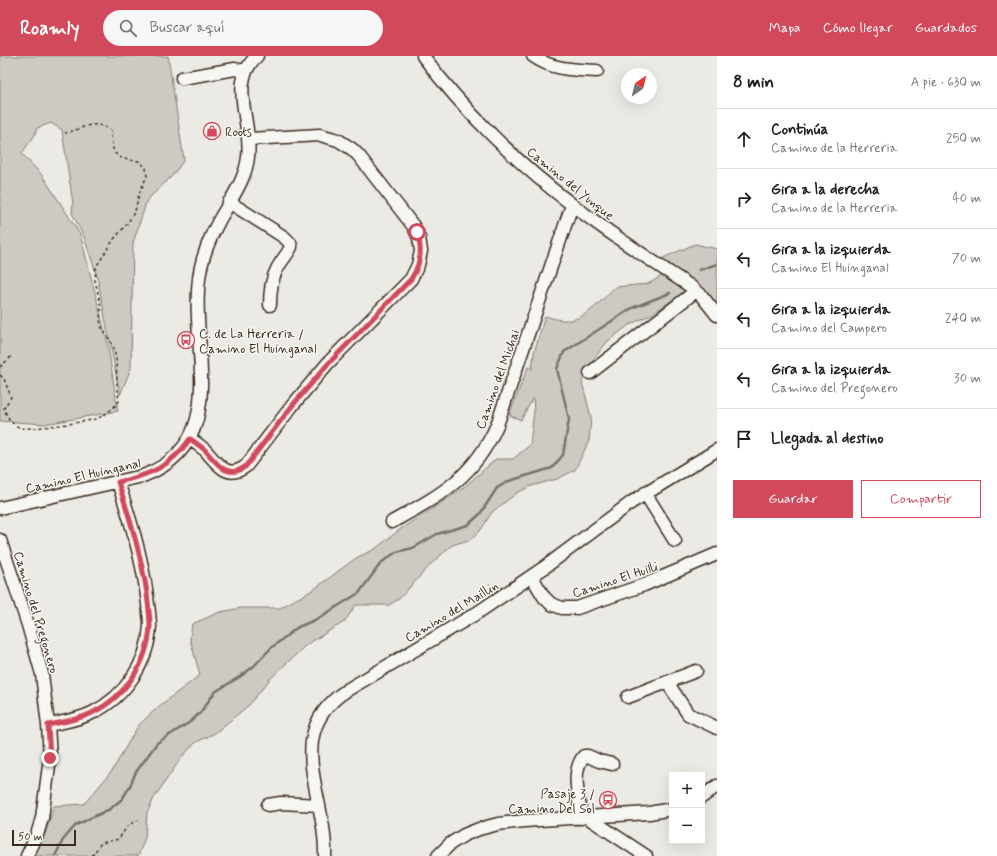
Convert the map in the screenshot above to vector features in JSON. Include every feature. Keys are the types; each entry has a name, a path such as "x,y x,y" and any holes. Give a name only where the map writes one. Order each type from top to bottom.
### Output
{"street":[{"path":"182,78 235,69 245,71 257,56"},
{"name":"Camino del Yunque","path":"423,56 447,86 479,121 524,164 572,206 696,290 717,315"},
{"path":"534,56 543,63 564,69 597,71"},
{"name":"Camino El Huinganal","path":"0,508 143,476 158,469 172,459 190,439 199,416 201,399 197,294 199,276 206,248 245,171 248,155 249,139 242,88 245,71"},
{"path":"190,439 202,448 219,467 224,470 232,472 243,469 296,401 328,364 411,279 420,258 420,244 414,227 359,156 345,144 329,137 315,135 249,139"},
{"path":"229,202 284,237 290,243 291,248 278,268 274,278 270,291 270,305"},
{"name":"Camino del Michai","path":"392,522 431,500 455,483 472,466 486,446 497,424 572,206"},
{"path":"590,373 696,290"},
{"name":"Camino del Maillin","path":"325,856 324,828 312,769 311,745 317,722 328,704 347,690 477,613 532,577 645,493 717,450"},
{"path":"48,725 82,717 92,713 111,701 133,677 141,663 149,637 150,617 136,537 118,482"},
{"path":"645,493 675,541"},
{"name":"Camino del Pregonero","path":"0,540 28,625 42,674 48,725 50,758 42,818 37,836 27,856"},
{"name":"Camino El Huilli","path":"532,577 544,597 551,604 562,608 577,608 644,585 717,554"},
{"path":"628,697 696,671"},
{"path":"667,682 688,714 717,728"},
{"path":"612,764 599,761 588,756 584,756 581,759 576,776 584,817 646,856"},
{"path":"705,795 717,786"},
{"path":"268,805 281,803 319,805"},
{"path":"438,856 457,839 472,831 498,824 658,812 669,810"}],"path":[{"path":"0,375 4,379 11,397 4,408 6,414 15,425 23,429 95,419 112,410 119,401 115,351 113,345 102,328 100,320 101,307 94,280 96,267 114,239 127,224 135,211 139,194 147,176 146,168 139,161 127,160 117,155 112,149 111,131 104,125 94,124 65,133"},
{"path":"0,367 12,356"},
{"path":"92,856 101,843 119,839 132,822 142,819"}],"shaded area":[{"path":"0,56 168,56 184,160 173,175 147,200 133,243 131,368 120,395 97,276 84,237 72,213 73,204 62,130 51,123 37,128 34,136 22,154 42,175 80,234 107,340 118,411 45,424 0,421"},
{"path":"695,244 717,249 717,304 697,284 661,259"},
{"path":"665,274 686,291 652,314 629,325 607,342 593,360 582,382 591,417 589,441 575,470 557,479 531,486 517,493 492,512 480,531 472,539 452,545 431,564 400,598 389,605 356,605 344,622 306,645 270,679 249,705 215,733 195,743 181,758 154,798 147,813 145,838 138,856 32,856 45,834 54,806 84,804 112,771 138,726 158,707 200,675 190,639 192,624 220,612 241,608 280,608 313,590 356,558 375,549 402,528 463,488 496,459 513,459 530,445 534,411 533,398 521,420 509,415 528,367 532,369 534,353 545,316 570,320 583,316 615,287 648,284"}],"waterway":[{"path":"699,270 717,264"},
{"path":"55,856 63,840 76,825 110,809 122,799 136,772 157,743 190,722 200,713 215,692 254,666 271,648 298,627 317,619 359,593 381,563 396,552 413,548 437,534 468,525 480,514 497,488 509,481 552,468 563,455 569,419 557,369 564,352 632,308 670,293"}],"place":[{"name":"Roots","path":"212,131"},
{"name":"C. de La Herreria / Camino El Huinganal","path":"186,340"},
{"name":"Pasaje 3 / Camino Del Sol","path":"608,800"}],"route":[{"path":"50,758 48,725 82,717 102,708 111,701 133,677 143,658 149,637 150,617 136,537 118,482 143,476 165,465 179,453 190,439 202,448 219,467 224,470 232,472 243,469 292,406 341,349 411,279 418,265 421,251 417,232"}]}
